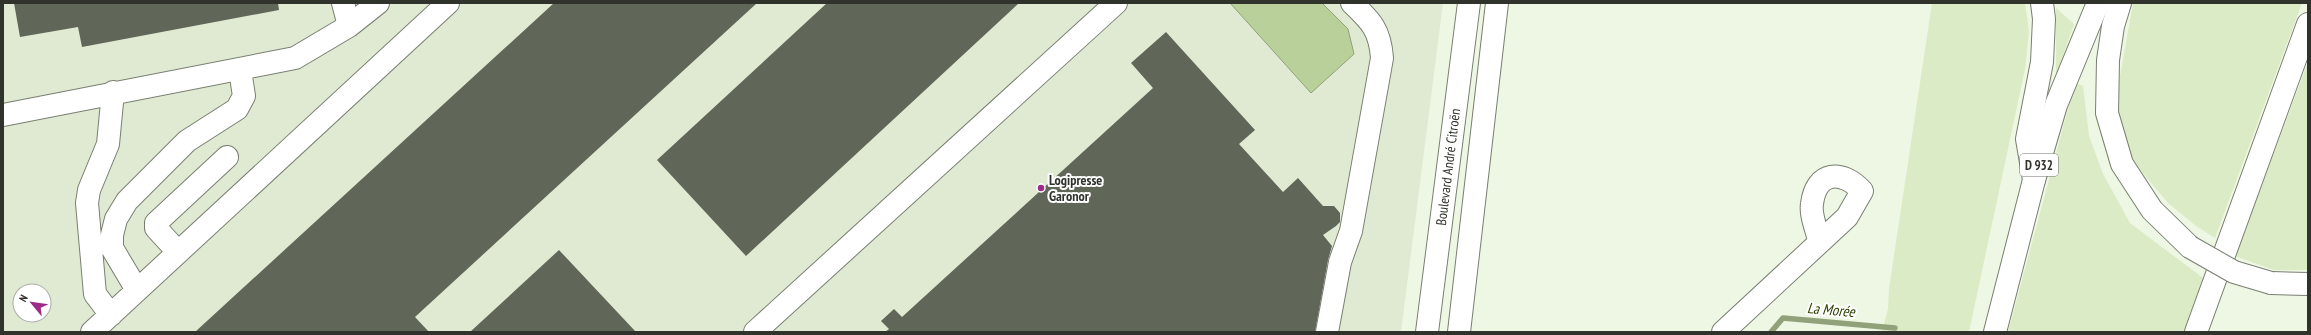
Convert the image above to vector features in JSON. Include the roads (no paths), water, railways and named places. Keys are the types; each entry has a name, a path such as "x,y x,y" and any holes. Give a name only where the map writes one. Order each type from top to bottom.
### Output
{"main road":[{"path":"343,3 349,26"},
{"path":"3,115 113,92 240,70 295,58 349,26 378,3"},
{"path":"92,332 448,3"},
{"path":"755,332 1116,3"},
{"path":"1327,332 1340,262 1351,231 1382,58 1381,40 1370,20 1352,3"},
{"name":"Boulevard André Citroën","path":"1427,332 1469,3"},
{"name":"Boulevard André Citroën","path":"1459,332 1497,3"},
{"path":"2034,180 2026,139 2042,62 2044,19 2042,3"},
{"name":"D 932","path":"1995,332 2034,180 2056,105 2098,3"},
{"path":"2120,3 2113,26 2108,60 2107,113 2122,164 2152,210 2190,247 2234,272 2271,283 2308,284"},
{"path":"2196,332 2308,24"},
{"path":"137,290 112,248 112,235 116,219 127,200 187,141 237,109 244,96 240,70"},
{"path":"111,315 95,294 87,203 89,190 108,144 113,92"},
{"path":"178,252 156,228 156,223 227,157"},
{"path":"1340,332 1352,261 1351,231"},
{"path":"1723,332 1819,241"}],"waterway":[{"name":"La Morée","path":"1771,332 1783,318 1895,328"}],"place":[{"name":"Logipresse Garonor","path":"1041,188"}]}
